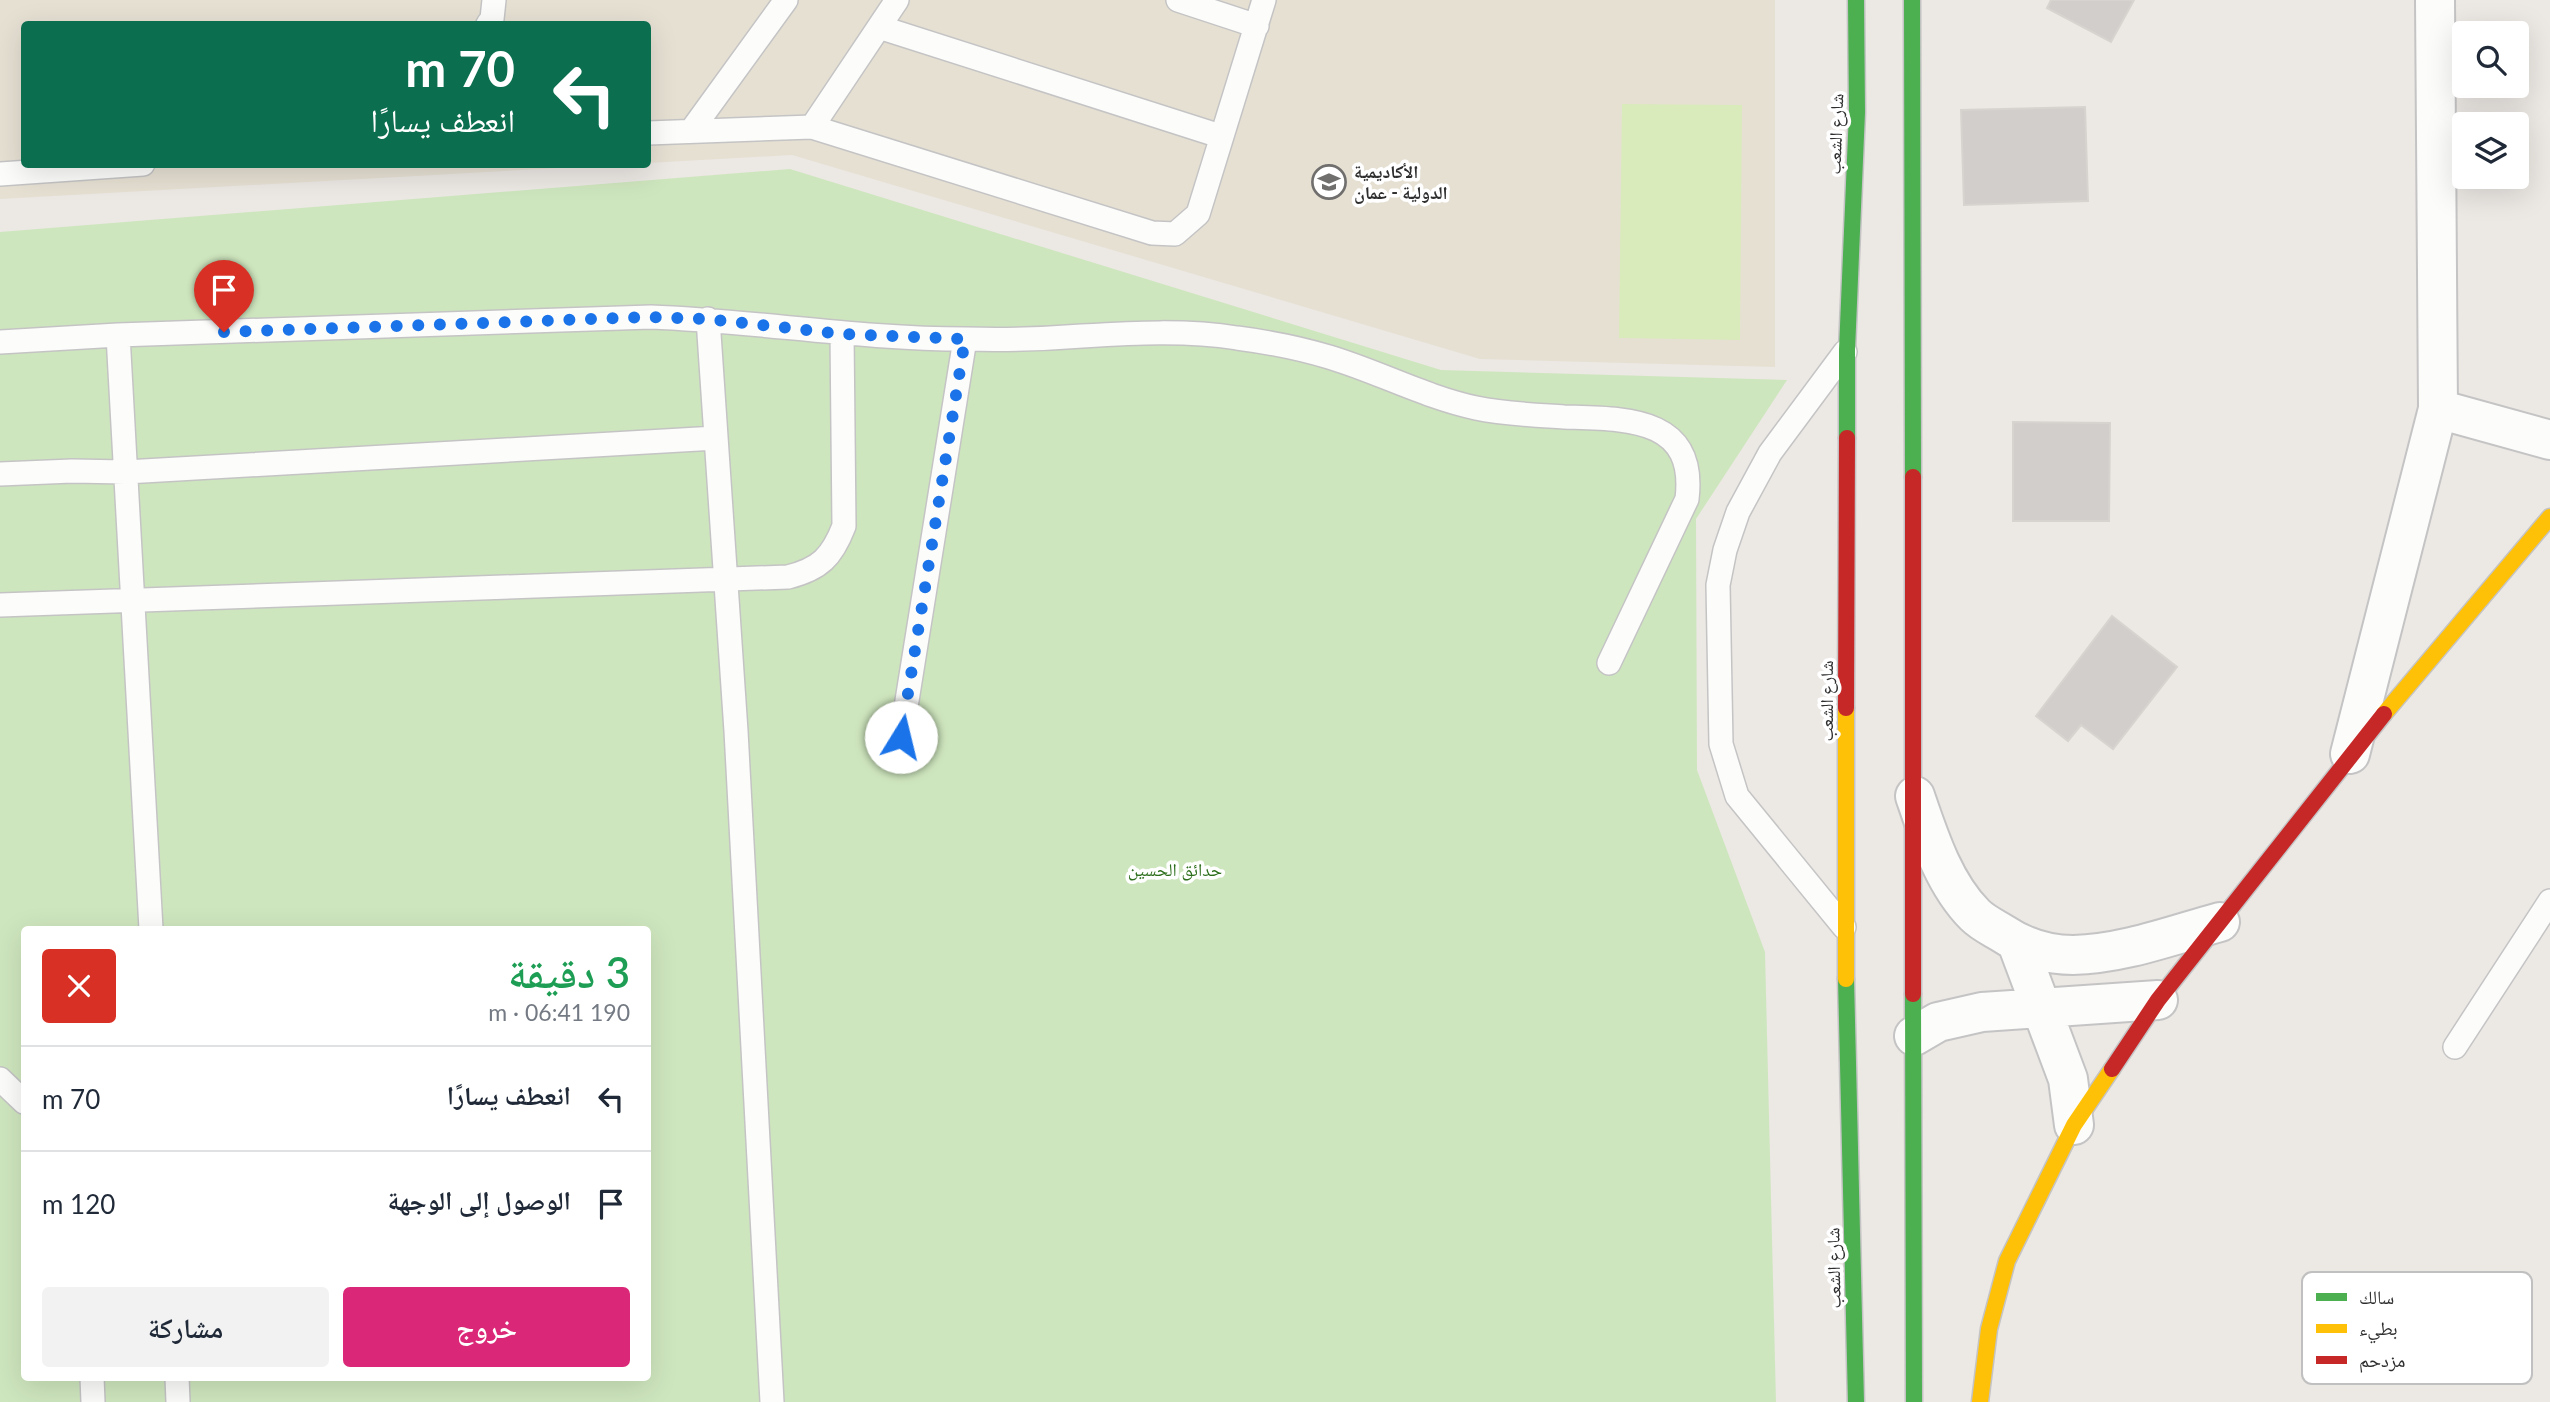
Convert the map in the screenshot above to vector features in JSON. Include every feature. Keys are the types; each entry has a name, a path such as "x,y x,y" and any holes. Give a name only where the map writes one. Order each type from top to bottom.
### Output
{"main road":[{"name":"شارع الشعب","path":"1856,0 1864,112 1847,349 1845,929 1860,1396"},
{"path":"1911,1396 1914,1036 1904,113 1912,0"},
{"path":"1980,1402 1989,1329 2007,1261 2074,1125 2158,1000 2350,754 2550,517"}],"street":[{"path":"2350,754 2438,409 2435,0"},
{"path":"2438,409 2550,440"},
{"path":"1912,788 1928,834 1953,886 1976,916 2017,943 2040,951 2071,955 2092,953 2142,944 2220,922"},
{"path":"2017,943 2068,1079 2074,1125"},
{"path":"1914,1036 1938,1022 1982,1012 2158,1000"}],"lane":[{"path":"490,21 494,0"},
{"path":"691,131 786,0"},
{"path":"812,127 897,0"},
{"path":"1178,0 1256,26"},
{"path":"651,133 812,127 1152,233 1175,234 1198,214 1264,0"},
{"path":"879,27 1220,136"},
{"path":"0,174 86,168"},
{"path":"0,342 118,335 651,317 708,319 842,334 965,339 1080,337 1137,332 1186,333 1234,337 1283,346 1330,358 1443,399 1477,408 1512,413 1636,421 1656,428 1673,440 1685,458 1690,479 1687,499 1609,663"},
{"path":"708,319 772,1402"},
{"path":"0,605 788,577 807,572 824,561 837,545 844,526 842,334"},
{"path":"118,335 151,926"},
{"path":"901,737 965,339"},
{"path":"1845,929 1738,796 1727,769 1721,744 1718,585 1725,550 1738,512 1770,453 1847,349"},
{"path":"0,474 126,472 716,438"},
{"path":"2455,1047 2550,901"},
{"path":"0,1079 21,1099"},
{"path":"92,1381 93,1402"},
{"path":"177,1381 178,1402"}],"shaded area":[{"name":"الأكاديمية الدولية - عمان","path":"0,0 1775,0 1775,367 1480,359 792,155 651,163 651,21 21,21 21,168 559,168 0,199"}],"green space":[{"path":"1622,104 1742,105 1740,340 1619,338"},
{"name":"حدائق الحسين","path":"790,169 1441,370 1787,380 1696,519 1697,770 1765,952 1776,1402 0,1402 0,232"}],"building":[{"path":"2051,0 2134,0 2111,42 2047,8"},
{"path":"2085,107 2088,201 1964,205 1961,110"},
{"path":"2013,422 2110,423 2109,521 2013,521"},
{"path":"2112,616 2177,667 2113,749 2081,725 2068,741 2036,716"}],"traffic: fast":[{"path":"1847,438 1847,350 1857,112 1856,0"},
{"path":"1912,0 1913,477"},
{"path":"1846,979 1856,1402"},
{"path":"1913,994 1914,1402"}],"traffic: slow":[{"path":"2384,714 2550,517"},
{"path":"1846,708 1846,979"},
{"path":"1980,1402 1989,1329 2007,1261 2074,1125 2112,1069"}],"traffic: jam":[{"path":"1846,708 1847,438"},
{"path":"1913,477 1913,994"},
{"path":"2112,1069 2158,1000 2384,714"}],"place":[{"name":"الأكاديمية الدولية - عمان","path":"1329,182"}],"route":[{"path":"224,332 651,317 708,319 842,334 965,339 901,737"}]}
